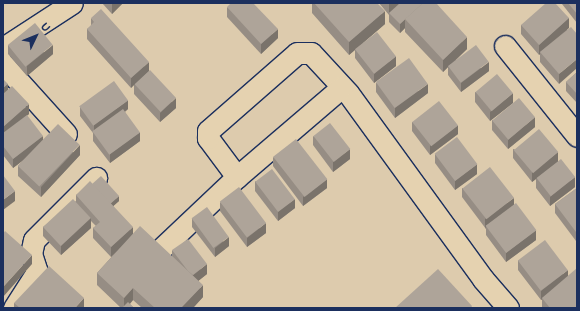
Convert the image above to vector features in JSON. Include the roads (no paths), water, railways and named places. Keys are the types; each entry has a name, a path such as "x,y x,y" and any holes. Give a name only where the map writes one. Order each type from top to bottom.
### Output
{"street":[{"path":"3,48 72,3"},
{"path":"505,46 577,136"},
{"path":"237,177 208,138 208,131 297,53 311,53 342,87 483,279 508,308"},
{"path":"3,64 66,134"},
{"path":"161,249 237,177 342,87"},
{"path":"14,308 37,272 31,254 34,240 96,178"}]}
